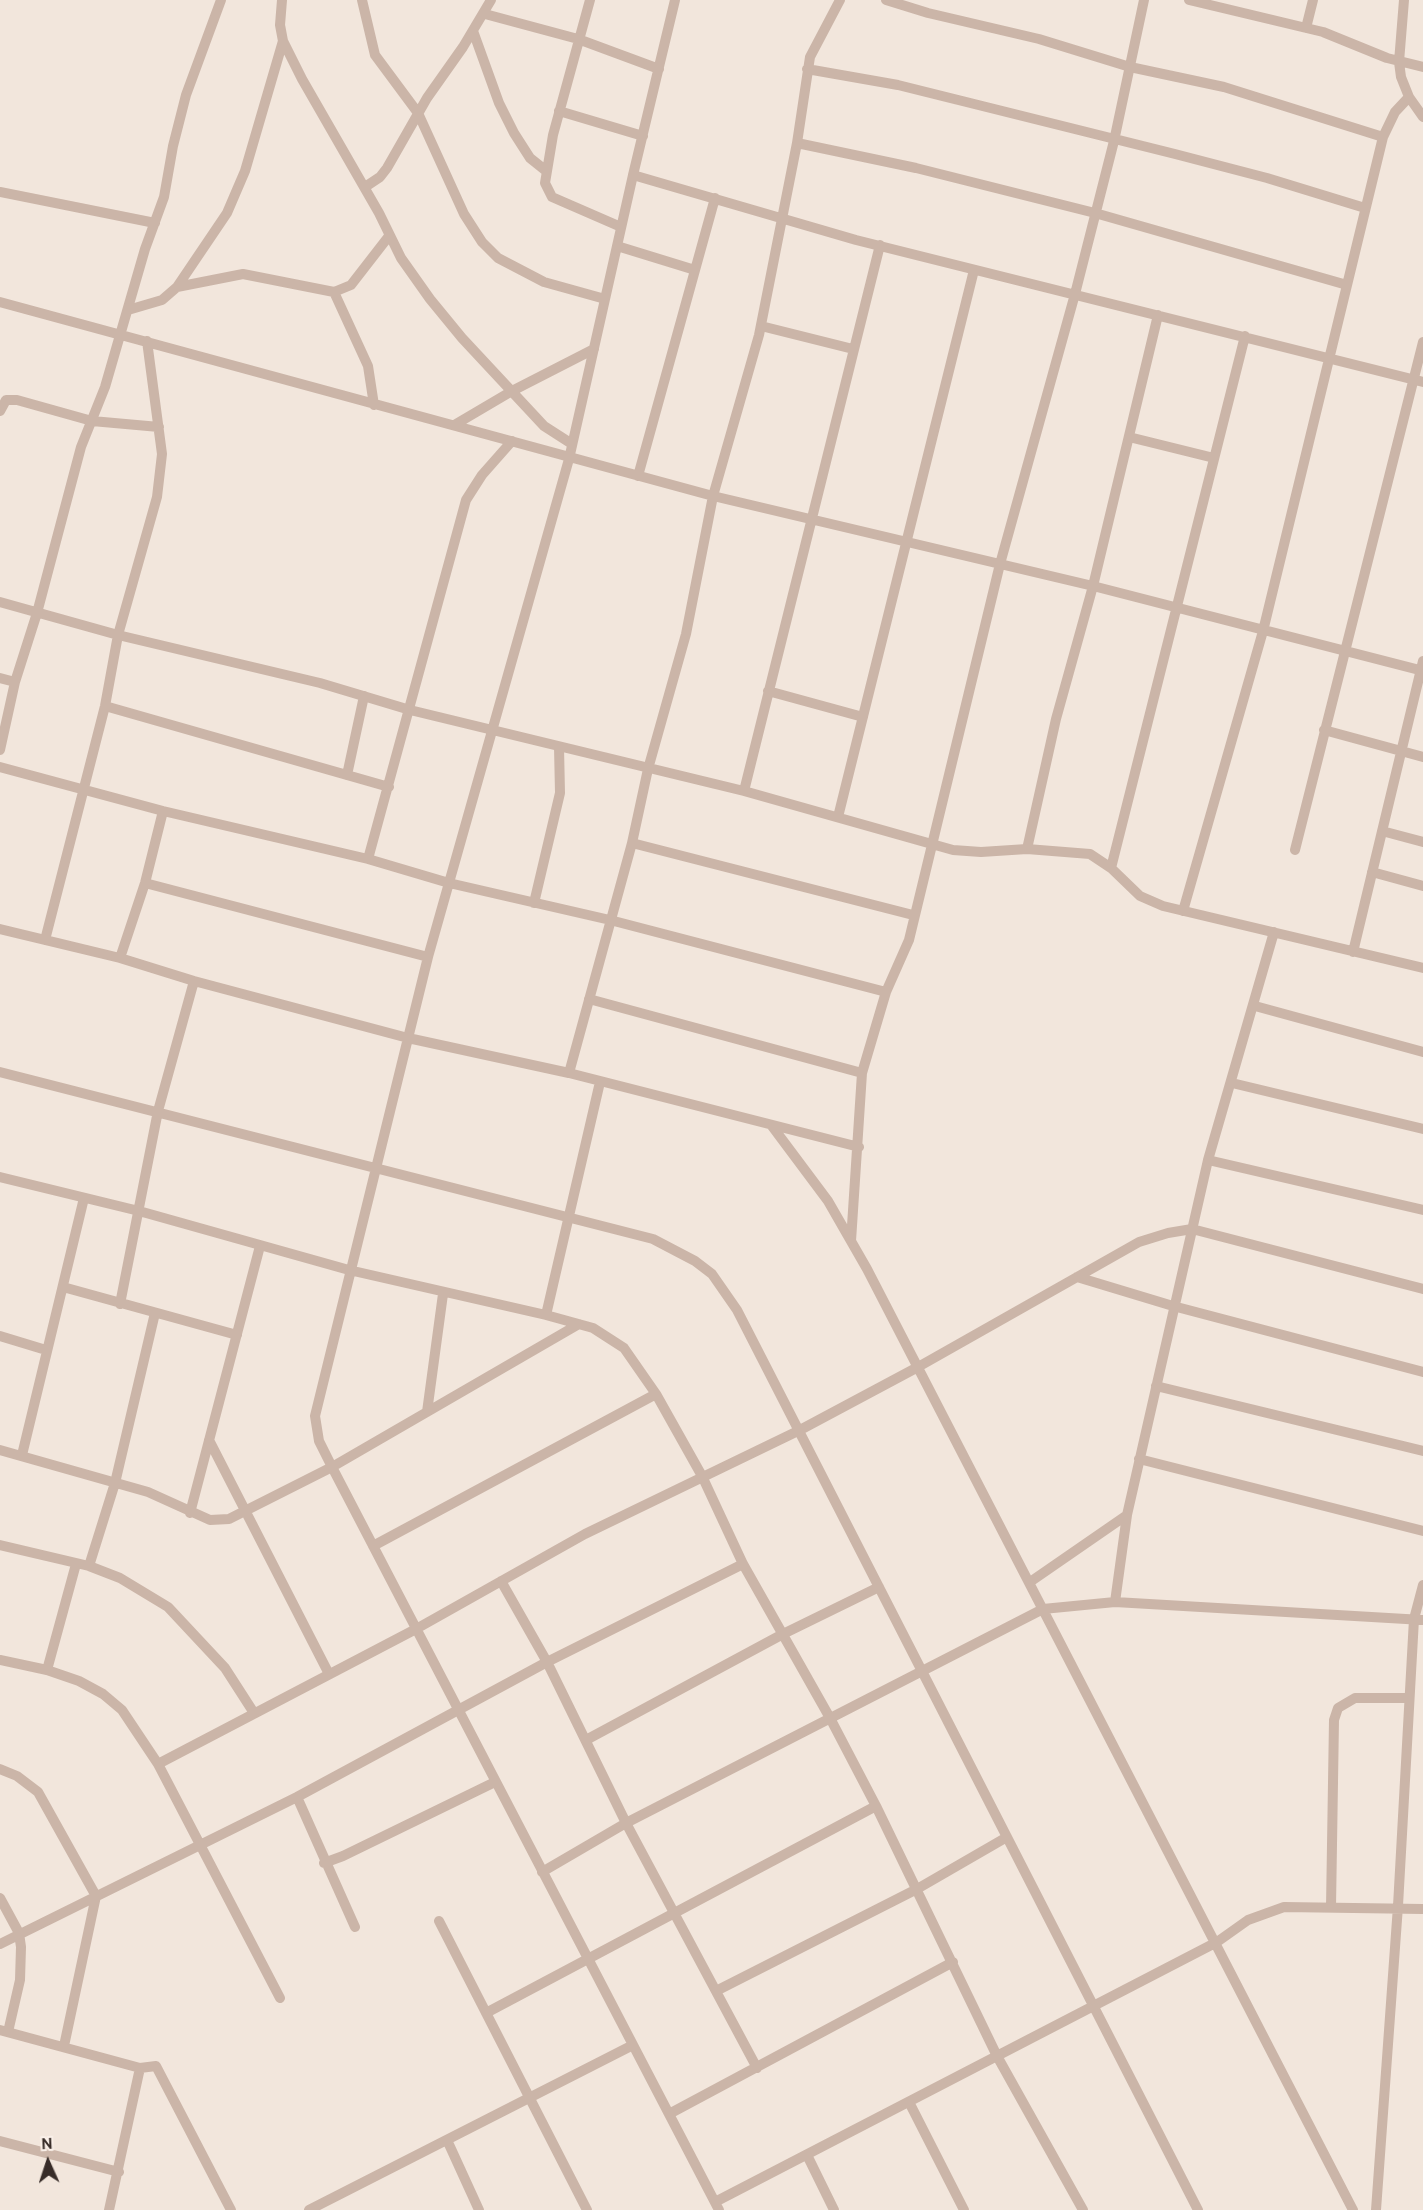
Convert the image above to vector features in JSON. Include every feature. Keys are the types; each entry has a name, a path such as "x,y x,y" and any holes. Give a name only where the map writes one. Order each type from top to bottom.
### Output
{"street":[{"path":"0,750 15,682 38,612 81,447 121,334 169,180 173,146 186,94 221,0"},
{"path":"282,0 280,25 283,41 302,79 365,187 389,236 430,299 544,426 572,444"},
{"path":"362,0 375,55 418,113 464,214 482,242 498,258 544,282 605,299"},
{"path":"365,187 380,177 387,168 418,113 491,0"},
{"path":"590,0 559,111 545,170 545,183 552,196 621,227"},
{"path":"675,0 569,459 428,957 374,1168 315,1416 319,1441 717,2206 807,2155 1092,2004 1217,1942 1248,1920 1284,1907 1398,1906 1423,1909"},
{"path":"569,1073 632,843 648,769 686,634 713,496 761,326 797,143 810,57 840,0"},
{"path":"886,0 928,13 1039,39 1130,67 1224,87 1383,137"},
{"path":"851,1241 859,1147 862,1073 886,992 906,950 1000,564 1076,294 1114,141 1143,0"},
{"path":"1189,0 1306,28 1399,62 1423,67"},
{"path":"1306,28 1313,0"},
{"path":"1404,0 1399,62 1401,76 1409,97 1423,117"},
{"path":"484,14 578,39 659,69"},
{"path":"473,31 499,103 509,123 530,158 545,170"},
{"path":"128,310 162,300 177,287 227,213 245,171 283,41"},
{"path":"807,69 898,85 1267,178 1365,208"},
{"path":"1183,911 1263,631 1383,137 1395,112 1409,97"},
{"path":"559,111 642,136"},
{"path":"797,143 916,168 1095,213 1347,285"},
{"path":"633,175 880,246 1418,381"},
{"path":"0,192 155,224"},
{"path":"639,476 715,198"},
{"path":"177,287 243,274 334,292 351,285 389,236"},
{"path":"617,246 695,270"},
{"path":"744,790 880,246"},
{"path":"838,817 974,270"},
{"path":"334,292 368,366 374,405"},
{"path":"0,302 374,405 456,424 569,459 713,496 1093,586 1344,651 1422,667 1353,952"},
{"path":"1027,849 1056,719 1093,586 1158,315"},
{"path":"761,326 853,349"},
{"path":"1111,868 1245,336"},
{"path":"45,940 105,706 118,635 157,497 162,454 147,341"},
{"path":"1294,850 1344,651 1418,381 1423,342"},
{"path":"456,424 512,391 594,348"},
{"path":"0,411 6,400 16,400 92,421 159,427"},
{"path":"1129,437 1214,458"},
{"path":"368,860 466,500 482,475 512,441"},
{"path":"0,602 118,635 364,696 492,731 744,790 965,852 1027,849 1090,854 1111,868 1140,896 1183,911 1423,968"},
{"path":"0,678 15,682"},
{"path":"768,691 863,717"},
{"path":"347,775 364,696"},
{"path":"105,706 389,787"},
{"path":"1324,730 1423,756"},
{"path":"534,903 560,793 559,747"},
{"path":"0,766 162,811 368,860 449,883 610,920 886,992"},
{"path":"120,958 145,883 162,811"},
{"path":"1382,831 1423,842"},
{"path":"632,843 913,915"},
{"path":"1372,872 1423,886"},
{"path":"145,883 428,957"},
{"path":"0,929 120,958 194,981 408,1038 569,1073 859,1147"},
{"path":"1115,1602 1127,1515 1173,1306 1208,1160 1255,1006 1274,932"},
{"path":"120,1304 158,1111 194,981"},
{"path":"589,999 862,1073"},
{"path":"1255,1006 1423,1052"},
{"path":"0,1072 653,1239 695,1261 712,1274 737,1310 800,1430 1198,2210"},
{"path":"546,1315 600,1082"},
{"path":"1232,1083 1423,1129"},
{"path":"772,1126 828,1201 851,1241 1217,1942 1353,2210"},
{"path":"1208,1160 1423,1210"},
{"path":"0,1177 139,1211 260,1246 443,1294 579,1324 600,1332 624,1348 656,1394 702,1476 743,1564 831,1718 917,1889 997,2056 1083,2210"},
{"path":"22,1455 84,1198"},
{"path":"158,1764 416,1629 585,1534 800,1430 918,1367 1139,1242 1168,1233 1192,1229 1423,1289"},
{"path":"190,1513 260,1246"},
{"path":"1077,1277 1173,1306 1423,1372"},
{"path":"63,1287 237,1335"},
{"path":"427,1412 443,1294"},
{"path":"89,1566 115,1483 155,1313"},
{"path":"0,1450 148,1492 190,1513 210,1520 229,1519 247,1512 332,1467 579,1324"},
{"path":"0,1336 46,1350"},
{"path":"1156,1386 1423,1451"},
{"path":"373,1546 656,1394"},
{"path":"209,1440 329,1674"},
{"path":"1139,1459 1423,1531"},
{"path":"1030,1582 1127,1515"},
{"path":"0,1545 89,1566 120,1578 168,1607 225,1668 254,1713"},
{"path":"47,1670 76,1564"},
{"path":"0,1944 297,1797 547,1662 743,1564"},
{"path":"501,1581 547,1662 626,1823 757,2068"},
{"path":"1376,2210 1398,1906 1409,1698 1423,1585"},
{"path":"586,1740 783,1634 879,1587"},
{"path":"542,1872 626,1823 1043,1609 1115,1602 1418,1619"},
{"path":"0,1660 47,1670 79,1681 103,1694 133,1724 158,1764 280,1998"},
{"path":"1331,1907 1334,1720 1338,1708 1356,1698 1409,1698"},
{"path":"0,1769 17,1776 38,1792 96,1896 64,2046"},
{"path":"324,1863 343,1856 495,1782"},
{"path":"297,1797 324,1863 355,1928"},
{"path":"486,2013 876,1806"},
{"path":"716,1991 917,1889 1007,1837"},
{"path":"0,1898 20,1933 20,1980 4,2031 140,2068 156,2066 231,2210"},
{"path":"439,1921 587,2210"},
{"path":"669,2114 952,1962"},
{"path":"309,2210 633,2045"},
{"path":"109,2210 140,2068"},
{"path":"909,2102 964,2210"},
{"path":"447,2140 479,2210"},
{"path":"0,2141 119,2172"},
{"path":"807,2155 834,2210"}]}
